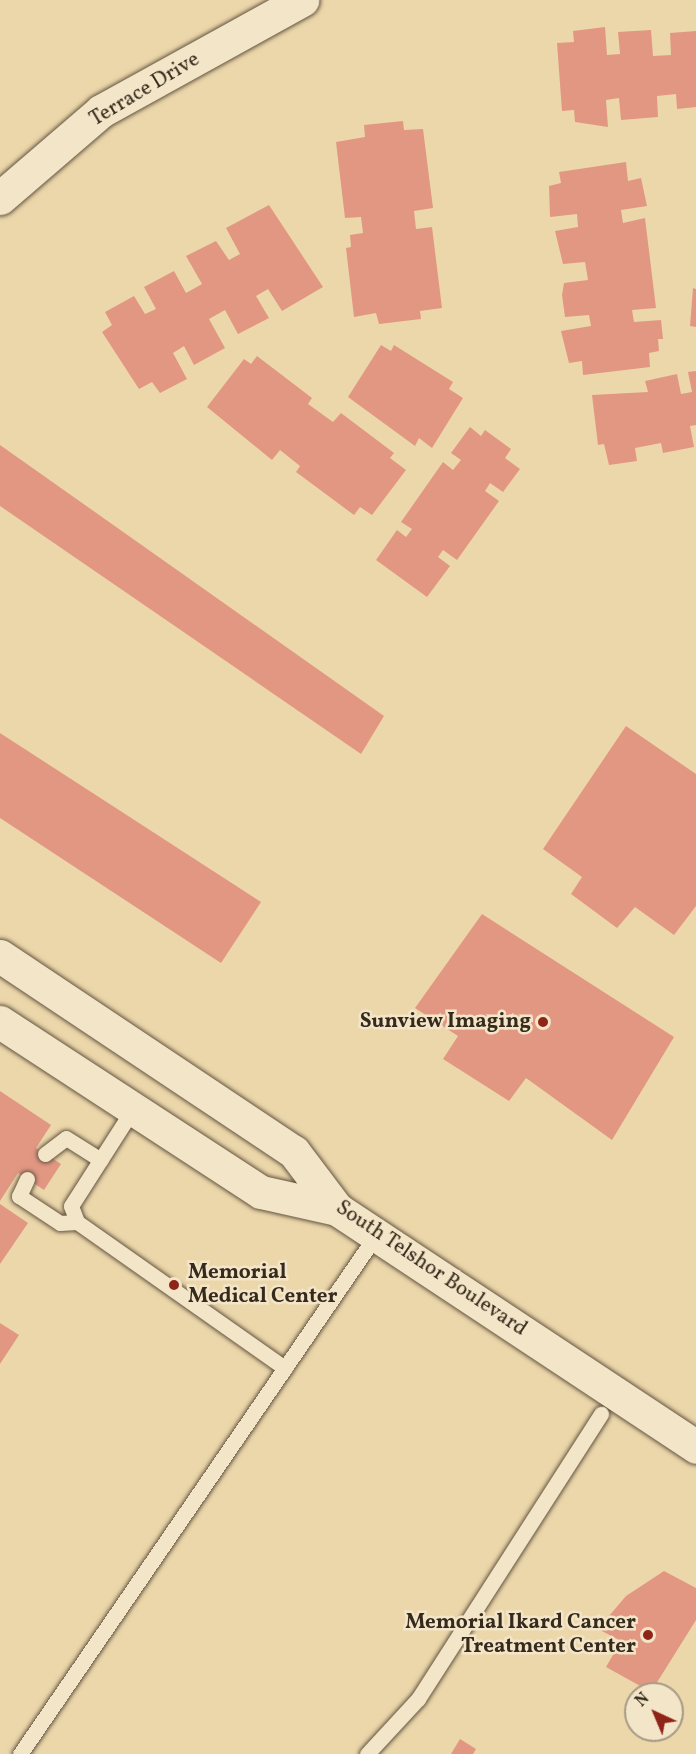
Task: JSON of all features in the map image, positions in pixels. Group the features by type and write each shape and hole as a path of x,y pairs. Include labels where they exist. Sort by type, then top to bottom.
{"main road":[{"name":"Terrace Drive","path":"0,198 101,111 302,0"},
{"name":"South Telshor Boulevard","path":"0,956 294,1152 337,1209 696,1447"},
{"path":"0,1022 261,1192 337,1209"},
{"path":"142,1115 181,1077"}],"lane":[{"path":"80,1225 71,1206 101,1160 142,1115"},
{"path":"45,1154 66,1138 101,1160"},
{"path":"27,1179 19,1196 60,1223 80,1225 285,1368"},
{"path":"20,1754 376,1235"},
{"path":"368,1754 418,1699 601,1414"}],"building":[{"path":"605,27 607,55 620,54 618,32 651,30 653,56 671,55 670,33 696,31 696,107 677,109 676,94 657,96 658,117 621,120 619,98 606,100 608,127 575,122 574,110 562,111 557,43 574,42 573,31"},
{"path":"403,121 404,130 423,129 433,208 414,211 416,229 432,227 442,308 420,311 421,319 379,324 376,313 354,317 346,248 351,247 350,235 363,233 361,217 345,218 336,142 365,137 364,125"},
{"path":"626,162 628,181 641,178 647,206 621,210 623,223 645,218 656,308 632,310 634,322 661,320 663,339 658,339 659,351 649,353 650,367 583,375 582,361 569,363 561,331 591,326 589,315 565,317 562,295 564,283 588,280 585,262 563,264 555,231 578,227 577,214 550,217 549,186 561,183 559,172"},
{"path":"269,205 323,287 282,311 268,289 256,296 269,318 238,334 225,310 209,319 225,348 194,365 184,346 173,353 187,379 160,393 152,382 139,389 102,332 112,325 105,312 134,296 145,314 156,309 144,287 174,271 186,293 202,284 186,256 216,241 229,260 240,254 226,228"},
{"path":"693,288 696,289 696,327 690,326"},
{"path":"381,345 391,351 394,345 453,382 449,389 463,398 432,448 419,438 415,446 348,397"},
{"path":"257,356 312,398 308,404 333,422 341,413 394,453 390,458 406,470 372,515 360,507 354,515 296,472 300,466 280,450 272,460 207,407 244,359 251,364"},
{"path":"696,371 696,425 690,426 694,447 663,453 661,443 635,448 637,461 609,465 604,444 598,445 592,395 648,392 645,381 677,374 681,394 692,392 688,372"},
{"path":"470,427 481,436 485,430 511,449 505,458 520,469 503,492 490,483 485,491 499,501 457,560 443,550 438,557 450,566 427,597 376,560 397,530 406,537 412,529 401,522 443,462 453,470 461,460 451,453"},
{"path":"0,445 384,716 361,754 0,506"},
{"path":"626,726 696,774 696,906 674,935 635,907 617,928 571,894 582,877 543,849"},
{"path":"0,733 261,902 221,963 0,818"},
{"name":"Sunview Imaging","path":"482,914 674,1037 612,1140 526,1078 509,1101 443,1059 458,1036 415,1008"},
{"path":"0,1091 51,1125 36,1148 61,1164 44,1190 18,1173 0,1201"},
{"path":"0,1204 28,1223 0,1264"},
{"path":"0,1323 19,1335 0,1364"},
{"name":"Memorial Ikard Cancer Treatment Center","path":"664,1571 696,1588 696,1620 657,1682 633,1682 606,1667 621,1641 598,1629 626,1596"},
{"path":"460,1739 476,1749 473,1754 451,1754"}],"place":[{"name":"Sunview Imaging","path":"543,1022"},
{"name":"Memorial Medical Center","path":"174,1285"},
{"name":"Memorial Ikard Cancer Treatment Center","path":"648,1635"}]}
